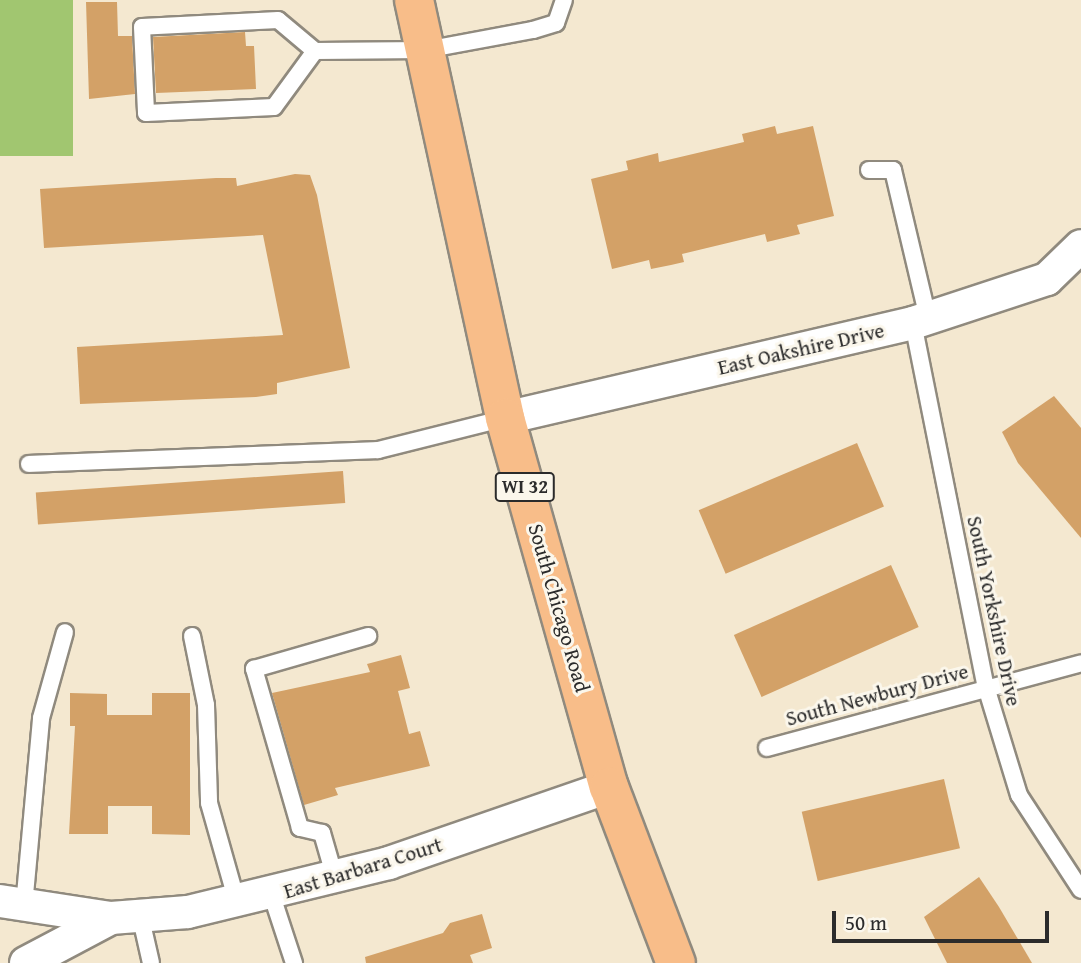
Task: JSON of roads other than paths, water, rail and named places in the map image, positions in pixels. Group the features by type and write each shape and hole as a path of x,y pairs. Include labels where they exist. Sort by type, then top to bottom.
{"main road":[{"name":"South Chicago Road","path":"414,0 505,418 609,787 676,963"}],"street":[{"name":"East Oakshire Drive","path":"505,418 920,320 1047,279 1081,246"},
{"name":"East Barbara Court","path":"12,903 126,919 272,896 335,878 609,787"},
{"name":"East Barbara Court","path":"26,963 66,954 126,919"}],"lane":[{"path":"315,51 274,107 146,113 142,27 278,20 315,51 425,50 556,23 565,0"},
{"name":"South Yorkshire Drive","path":"869,170 893,170 986,687 1020,795 1081,890"},
{"path":"29,464 378,450 505,418"},
{"path":"12,903 41,718 65,632"},
{"path":"192,636 206,705 209,803 237,902"},
{"path":"335,878 322,833 300,828 254,669 368,636"},
{"name":"South Newbury Drive","path":"766,748 1081,663"},
{"path":"272,896 293,963"},
{"path":"126,919 150,963"}]}
